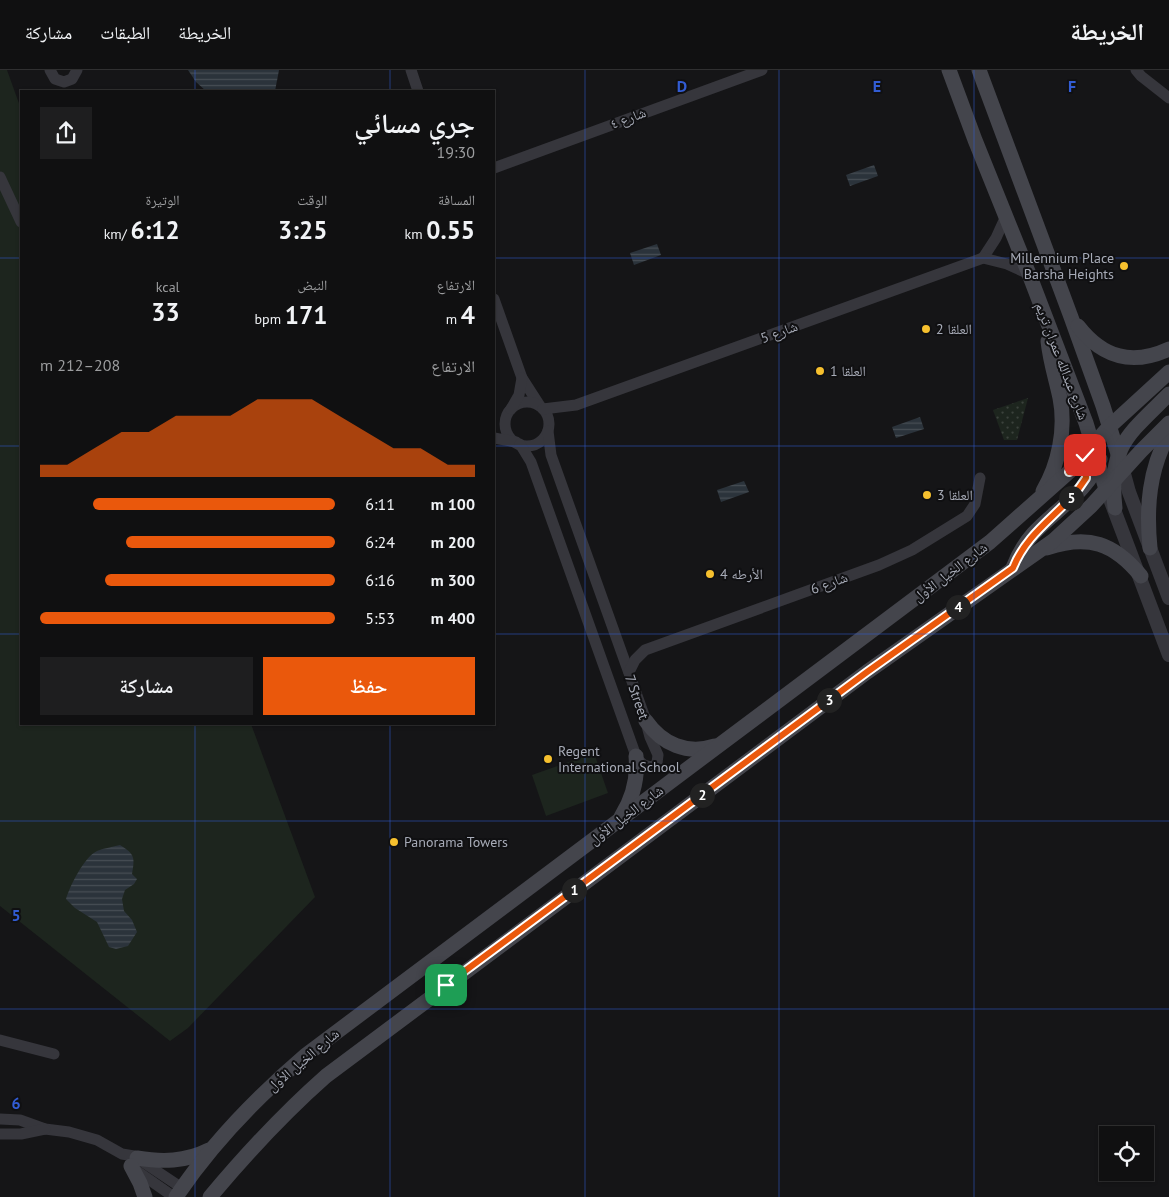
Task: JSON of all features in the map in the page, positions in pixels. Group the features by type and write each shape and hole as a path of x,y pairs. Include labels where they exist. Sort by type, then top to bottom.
{"main road":[{"name":"شارع عبدالله عمران تريم","path":"949,70 1030,274 1094,445 1098,463 1109,486"},
{"name":"شارع عبدالله عمران تريم","path":"979,70 1072,317 1103,406 1107,429 1123,470"},
{"path":"1072,317 1087,337 1099,348 1113,355 1142,358 1156,355 1169,349"},
{"path":"1036,501 1046,486 1053,470 1061,435 1060,399 1049,352 1048,322"},
{"name":"شارع الخيل الأول","path":"181,1195 210,1150 260,1096 306,1055 990,542 1069,472 1107,429 1169,372"},
{"path":"1115,508 1109,486 1117,454 1132,430 1169,394"},
{"name":"شارع الخيل الأول","path":"210,1195 281,1117 349,1058 867,672 1041,550 1064,531 1169,423"},
{"path":"1013,568 1021,550 1033,535 1091,477 1098,463 1107,429"},
{"path":"1150,548 1148,514 1151,479 1156,461 1169,433"},
{"path":"1069,472 1079,468 1086,474 1086,478 1075,495"},
{"path":"1041,550 1068,543 1096,543 1121,554 1140,576"},
{"path":"646,721 659,736 675,746 703,749 721,744"},
{"path":"619,820 628,806 633,790 636,756"},
{"path":"145,1197 130,1159 174,1161 210,1150"}],"street":[{"path":"50,70 56,79 70,86 77,70"},
{"path":"411,70 418,90"},
{"name":"شارع ٤","path":"495,168 762,70"},
{"path":"1136,70 1169,98"},
{"path":"0,177 20,220"},
{"path":"1006,216 996,238 982,258 1007,264 1030,274"},
{"name":"شارع 5","path":"542,408 576,405 982,258"},
{"path":"495,302 522,378 548,417 548,429 540,442 527,446 495,438"},
{"path":"495,432 519,394 522,378"},
{"path":"518,443 512,438 506,428 508,413 521,403 528,402 542,408"},
{"name":"شارع 5","path":"548,429 576,405"},
{"name":"7 Street","path":"518,443 531,462 636,756 641,764 650,767 654,766 658,760 658,755 551,455 548,429"},
{"name":"شارع عبدالله عمران تريم","path":"1123,470 1129,492 1169,598"},
{"name":"شارع 6","path":"645,650 879,565 912,550 967,516 975,504 980,478"},
{"path":"1115,508 1169,655"},
{"path":"618,642 630,648 645,650"},
{"path":"629,672 635,660 645,650"},
{"path":"0,1040 54,1054"},
{"path":"0,1119 20,1120 45,1129 84,1135 104,1143 181,1195"},
{"path":"0,1134 20,1134 45,1129"}],"shaded area":[{"path":"0,70 7,70 20,106 20,725 251,725 315,897 188,1028 170,1041 0,906"},
{"path":"188,70 279,70 275,90 205,90 196,82"},
{"path":"874,165 878,176 850,186 846,175"},
{"path":"657,244 661,255 634,265 630,253"},
{"path":"1028,398 1017,440 1004,440 993,410"},
{"path":"920,417 924,429 896,438 892,427"},
{"path":"744,481 749,492 721,502 717,490"},
{"path":"594,753 608,793 546,816 532,775"},
{"path":"120,845 129,851 133,857 132,874 137,879 134,884 125,890 122,899 124,911 132,920 137,932 128,946 116,949 109,947 97,922 75,908 66,899 78,872 92,854"}],"place":[{"name":"Millennium Place Barsha Heights","path":"1124,266"},
{"name":"العلقا 2","path":"926,329"},
{"name":"العلقا 1","path":"820,371"},
{"name":"العلقا 3","path":"927,495"},
{"name":"الأرطه 4","path":"710,574"},
{"name":"Regent International School","path":"548,759"},
{"name":"Panorama Towers","path":"394,842"}],"route":[{"path":"446,985 867,672 1013,568 1027,542 1075,495 1079,486 1086,478 1086,474 1082,469 1079,468 1069,472 1085,455"}]}
